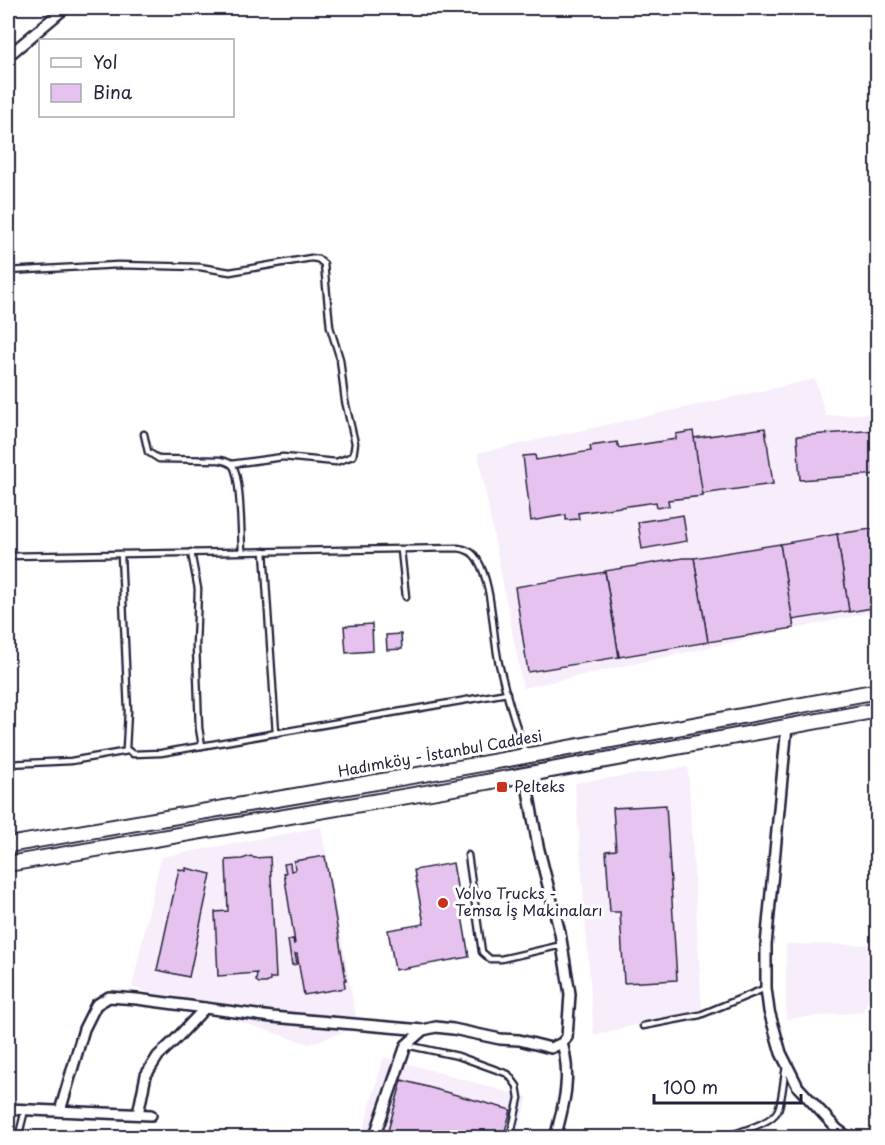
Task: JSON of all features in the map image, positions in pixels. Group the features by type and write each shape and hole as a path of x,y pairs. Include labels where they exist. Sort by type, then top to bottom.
{"main road":[{"name":"Hadımköy - İstanbul Caddesi","path":"8,845 527,755 878,691"},
{"path":"8,864 425,793 878,710"}],"street":[{"path":"8,56 65,8"},
{"path":"787,726 766,945 766,988 781,1053 798,1087 837,1129 848,1137"},
{"path":"60,1111 84,1029 96,1005 109,997 272,1017 423,1030 436,1027 519,1040 551,1048 562,1043 567,1037 569,1027 570,994 562,945 538,846 525,774"},
{"path":"138,1114 146,1075 158,1056 205,1008"},
{"path":"374,1137 406,1045 423,1030"},
{"path":"555,1137 568,1082 567,1060 562,1043"},
{"path":"8,1109 151,1115"}],"lane":[{"path":"8,271 118,265 200,267 230,272 311,258 318,259 324,264 330,327 340,359 345,401 355,443 353,456 336,462 283,458 231,464 220,460 159,459 148,452 144,434"},
{"path":"231,464 235,470 242,552"},
{"path":"8,556 458,548 467,550 475,556 485,581 499,663 517,729 527,755"},
{"path":"401,550 406,597"},
{"path":"264,551 276,733"},
{"path":"191,552 198,589 196,646 199,728 202,746"},
{"path":"121,554 128,711 125,743 128,751"},
{"path":"8,764 71,761 128,751 137,755 202,746 507,693"},
{"path":"468,855 482,952 490,959 501,959 562,945"},
{"path":"643,1026 700,1015 766,988"},
{"path":"406,1045 458,1056 508,1074 517,1086 519,1098 510,1137"},
{"path":"723,1137 763,1123 778,1111 787,1065"},
{"path":"18,1137 25,1110"}],"shaded area":[{"path":"815,379 826,416 877,413 877,611 523,688 478,453"},
{"path":"688,767 702,1009 594,1035 575,783"},
{"path":"321,827 358,1027 309,1044 132,987 161,857"},
{"path":"786,944 877,945 877,980 863,1012 786,1019"},
{"path":"384,1057 528,1098 516,1137 361,1138"}],"building":[{"path":"765,428 773,484 702,494 694,438"},
{"path":"878,430 878,474 800,480 797,436"},
{"path":"693,431 703,496 668,500 669,506 657,508 656,502 578,513 579,519 566,520 566,515 531,521 523,456 535,455 536,460 591,451 590,446 617,442 619,448 676,439 676,434"},
{"path":"683,515 687,541 642,549 638,522"},
{"path":"878,528 878,607 849,612 837,534"},
{"path":"837,534 849,611 792,620 780,544"},
{"path":"780,544 794,628 708,642 694,558"},
{"path":"694,558 708,642 619,657 605,571"},
{"path":"605,572 619,657 528,672 515,587"},
{"path":"372,624 373,651 346,653 344,626"},
{"path":"401,634 402,649 387,650 386,635"},
{"path":"666,805 677,980 624,983 620,912 610,912 606,851 616,850 613,808"},
{"path":"251,856 254,858 270,857 276,978 270,978 270,981 266,983 256,981 257,973 218,976 215,912 228,911 226,860"},
{"path":"325,856 346,980 344,980 345,988 304,995 297,954 295,954 297,964 292,965 288,940 293,939 295,943 284,864 290,863 291,871 295,870 294,861"},
{"path":"453,863 469,957 395,970 388,930 424,924 414,870"},
{"path":"186,868 211,874 189,977 157,970 179,869 186,871"},
{"path":"402,1080 511,1110 503,1138 386,1138"}],"place":[{"name":"Pelteks","path":"502,787"},
{"name":"Volvo Trucks - Temsa İş Makinaları","path":"443,903"}]}
